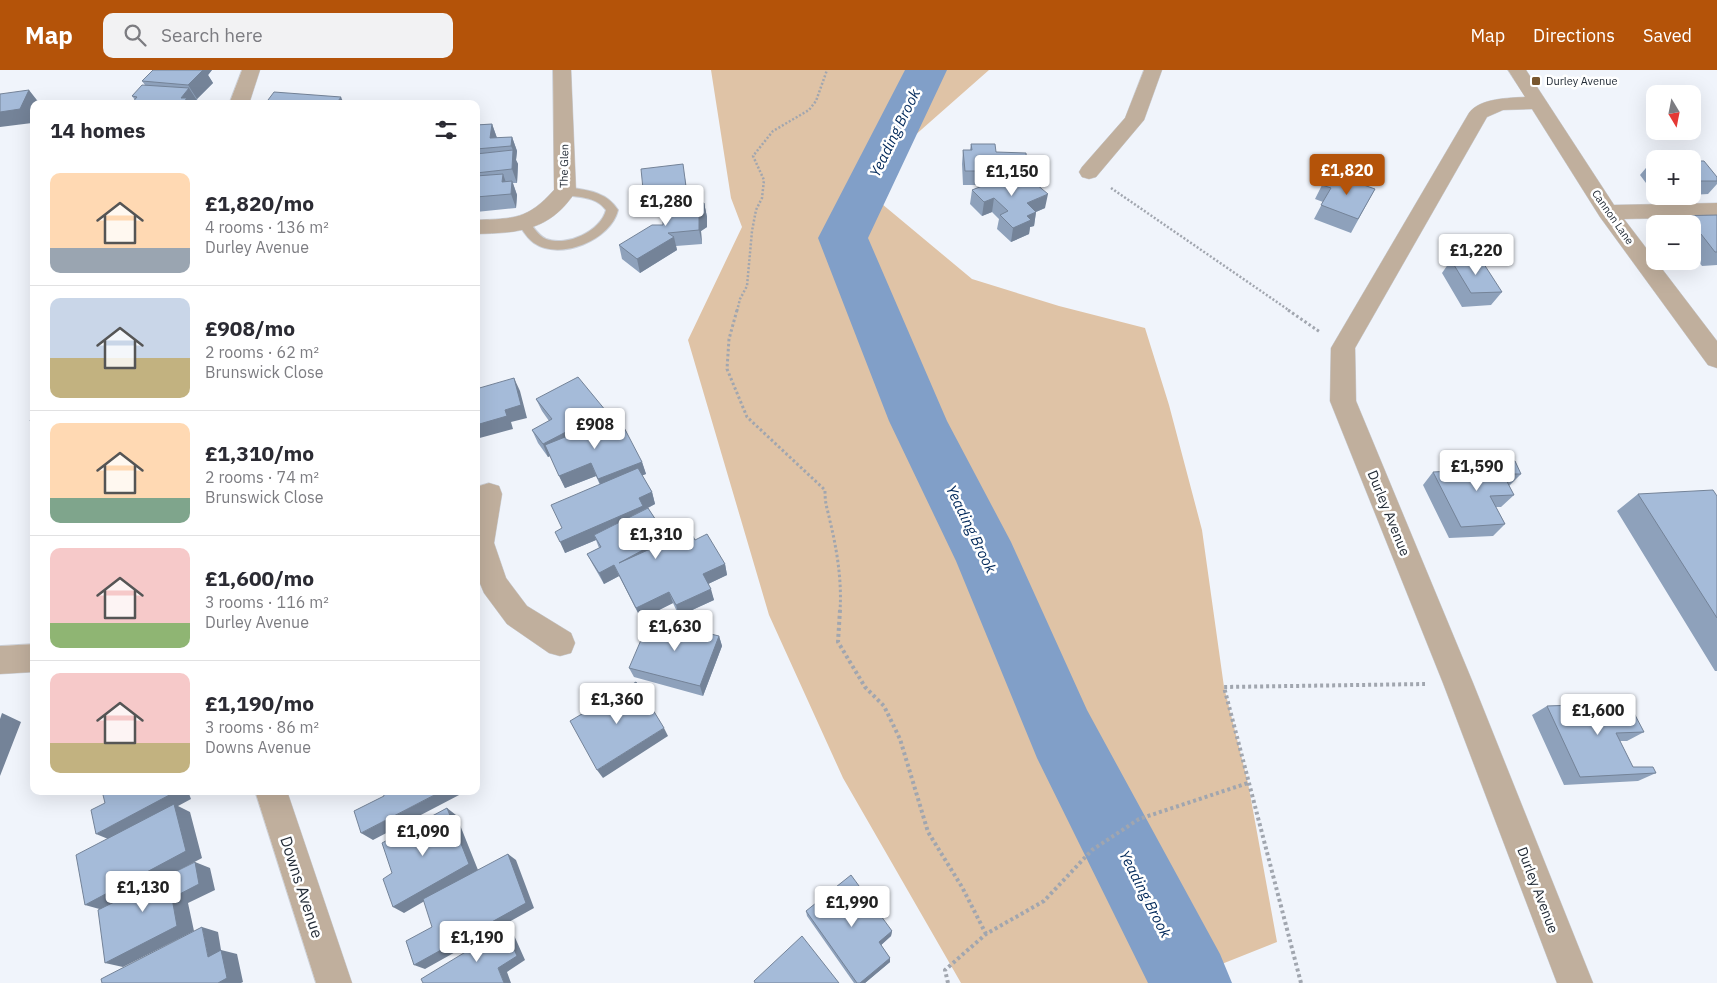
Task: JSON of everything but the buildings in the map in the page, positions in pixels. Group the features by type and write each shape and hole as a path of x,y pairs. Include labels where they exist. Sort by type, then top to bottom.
{"street":[{"path":"240,100 251,70"},
{"name":"The Glen","path":"480,227 525,225 550,210 565,191 562,70"},
{"path":"1089,172 1134,120 1153,70"},
{"name":"Cannon Lane","path":"1517,70 1608,212 1717,359"},
{"path":"1343,348 1479,113 1500,104 1537,103"},
{"path":"1608,212 1717,210"},
{"name":"Durley Avenue","path":"1343,348 1343,401 1458,683 1575,983"},
{"path":"489,494 480,543 485,586 517,615 560,643"},
{"path":"0,660 30,658"},
{"name":"Downs Avenue","path":"272,795 334,983"}],"lane":[{"path":"525,225 538,240 550,245 565,245 577,242 600,229 609,221 612,210 607,202 599,197 565,191"}],"path":[{"path":"827,70 816,101 809,110 772,131 753,156 764,180 762,198 756,210 752,231 747,286 740,299 729,339 727,369 747,417 825,490 824,506 830,519 842,586 838,642 865,687 884,706 900,739 928,832 962,888 986,934"},
{"path":"1089,172 1343,348"},
{"path":"1301,983 1224,687 1458,683"},
{"path":"948,983 946,970 986,934 1044,901 1092,850 1139,819 1248,783"}],"shaded area":[{"path":"711,70 989,70 913,137 882,204 972,279 1059,306 1145,328 1169,405 1202,530 1224,687 1248,783 1277,942 1174,983 961,983 843,778 769,615 688,340 742,227 731,198"}],"waterway":[{"name":"Yeading Brook","path":"926,70 843,238 918,421 988,561 1062,734 1191,983"}],"place":[{"name":"Durley Avenue","path":"1536,81"}]}
